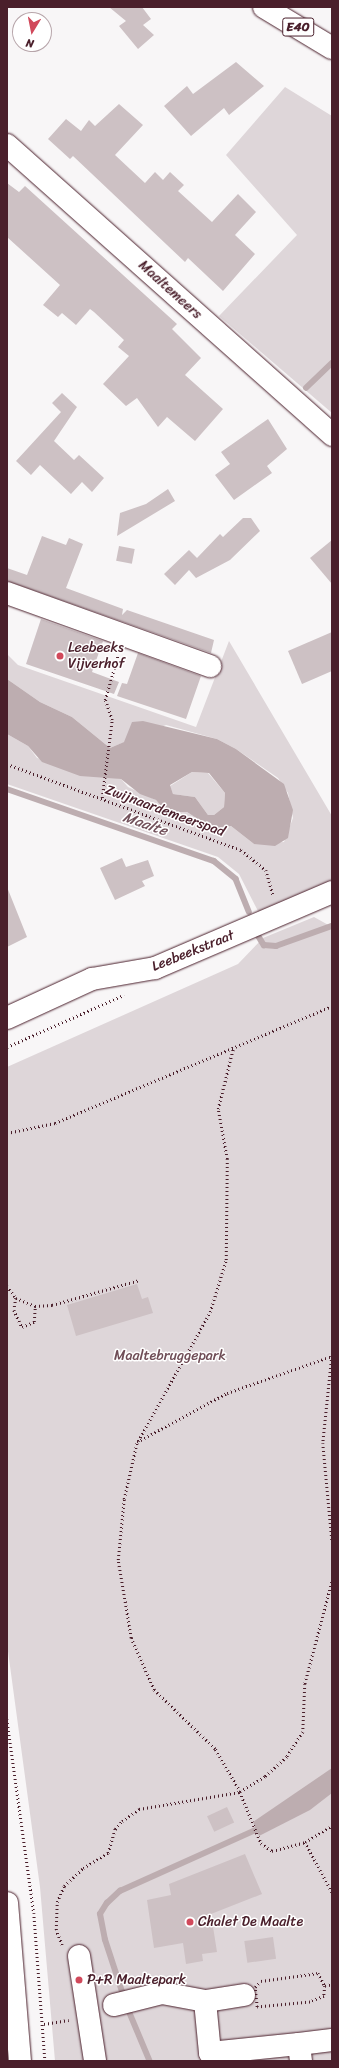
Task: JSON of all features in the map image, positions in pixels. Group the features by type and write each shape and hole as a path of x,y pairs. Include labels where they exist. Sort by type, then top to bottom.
{"main road":[{"name":"E40","path":"264,7 332,48"},
{"name":"Maaltemeers","path":"7,146 332,436"},
{"path":"7,594 210,666"},
{"name":"Leebeekstraat","path":"7,1018 92,979 155,968 332,892"},
{"path":"7,1903 20,2061"},
{"path":"79,1956 95,2061"},
{"path":"123,2003 162,1993 205,2001 244,1995"},
{"path":"205,2001 210,2052 300,2053 332,2040"}],"path":[{"path":"102,798 112,720 105,700 124,635"},
{"name":"Zwijnaardemeerspad","path":"7,764 216,840 255,859 266,870 278,916"},
{"path":"7,1133 55,1123 233,1050 332,1006"},
{"path":"233,1050 218,1109 228,1159 226,1260 210,1312 137,1442 124,1499 118,1560 131,1638 154,1690 215,1749 240,1792 249,1818 262,1844 272,1851 305,1842 332,1826"},
{"path":"7,1286 16,1298 36,1306 52,1305 140,1280"},
{"path":"16,1298 14,1310 22,1327 34,1322 36,1306"},
{"path":"137,1442 227,1393 332,1356 323,1443 332,1540"},
{"path":"79,1956 68,1952 60,1942 56,1930 57,1902 64,1886 78,1873 108,1853 115,1829 122,1821 139,1809 240,1792 276,1767 303,1732 305,1684 332,1582"},
{"path":"7,1719 34,1914 45,2061"},
{"path":"305,1842 332,1892"},
{"path":"318,1973 324,1986 324,1996 310,2002 257,2007 254,1995 261,1981 305,1974 318,1973"},
{"path":"324,1986 332,1984"}],"green space":[{"path":"285,87 332,116 332,413 219,316 297,235 226,155"},
{"path":"229,641 332,816 332,882 259,913 239,874 218,857 7,784 7,734 28,746 37,758 121,779 128,787 156,800 166,812 187,812 213,829 231,826 254,844 284,842 293,818 288,793 278,778 236,749 217,739 166,725 110,748 72,717 40,702 7,679 7,654 18,665 196,727"},
{"path":"192,772 208,773 225,793 224,807 214,815 208,815 195,797 173,794 170,786"},
{"name":"Maaltebruggepark","path":"314,917 332,927 332,2061 55,2061 40,1887 7,1644 7,1067 238,964 263,938"}],"shaded area":[{"path":"7,679 40,702 72,717 110,748 124,742 132,722 143,721 217,739 236,749 284,784 293,810 288,838 275,846 254,844 231,826 213,829 187,812 166,812 156,800 140,794 121,779 80,776 42,762 28,746 7,734","holes":["192,772 209,773 225,793 224,807 214,815 208,815 195,797 173,794 170,785"]},
{"path":"332,1768 332,1793 310,1810 259,1836 253,1822"}],"building":[{"path":"109,7 142,7 151,19 143,25 154,35 138,49 119,26 126,21"},
{"path":"236,62 264,86 229,115 224,108 191,136 164,106 187,86 193,94"},
{"path":"119,104 143,125 115,155 145,183 155,172 163,180 170,172 184,185 178,191 212,222 238,194 256,212 235,235 255,254 223,291 188,258 185,262 73,156 70,159 48,139 66,119 81,131 89,120 95,126"},
{"path":"7,183 19,192 25,186 177,324 172,329 201,358 185,375 223,409 195,441 167,417 158,427 137,398 126,406 103,384 129,356 118,347 124,340 94,312 90,309 76,325 62,313 58,317 43,305 60,285 7,237"},
{"path":"62,393 77,407 54,441 74,460 79,455 104,478 92,492 82,482 71,494 40,465 31,475 16,461 61,412 52,403"},
{"path":"268,419 287,449 267,466 272,473 234,500 215,475 230,464 221,452"},
{"path":"168,489 175,501 117,536 120,513 146,504"},
{"path":"243,518 251,518 260,531 230,560 196,578 189,570 175,585 164,574 189,550 197,558 220,534 223,537"},
{"path":"42,536 66,545 69,538 83,544 66,588 123,609 122,615 127,610 214,640 211,653 7,581 7,568 27,575"},
{"path":"332,540 332,584 310,558"},
{"path":"119,546 135,549 132,564 116,561"},
{"name":"Leebeeks Vijverhof","path":"41,619 103,641 92,672 119,682 114,694 26,664"},
{"path":"332,632 332,671 302,684 288,651"},
{"path":"138,653 201,676 186,719 117,696 122,683 127,684"},
{"path":"122,858 126,867 148,860 154,876 142,881 145,886 115,900 100,868"},
{"path":"7,887 27,937 7,947"},
{"path":"137,1284 142,1299 148,1297 153,1313 76,1336 67,1305"},
{"path":"227,1807 234,1822 214,1832 207,1816"},
{"path":"245,1854 262,1894 211,1914 217,1952 202,1954 203,1961 186,1964 183,1943 154,1948 147,1900 171,1895 169,1884"},
{"path":"273,1937 276,1959 247,1963 244,1941"}],"waterway":[{"path":"306,388 332,363"},
{"name":"Maalte","path":"7,789 214,861 236,879 249,912"},
{"name":"Maalte","path":"258,935 264,945 276,946 332,926"},
{"path":"124,1998 105,1940 100,1914 107,1903 120,1891 256,1830"},
{"path":"127,2006 150,2061"}],"place":[{"name":"Leebeeks Vijverhof","path":"60,656"},
{"name":"Chalet De Maalte","path":"190,1922"},
{"name":"P+R Maaltepark","path":"79,1980"}]}
